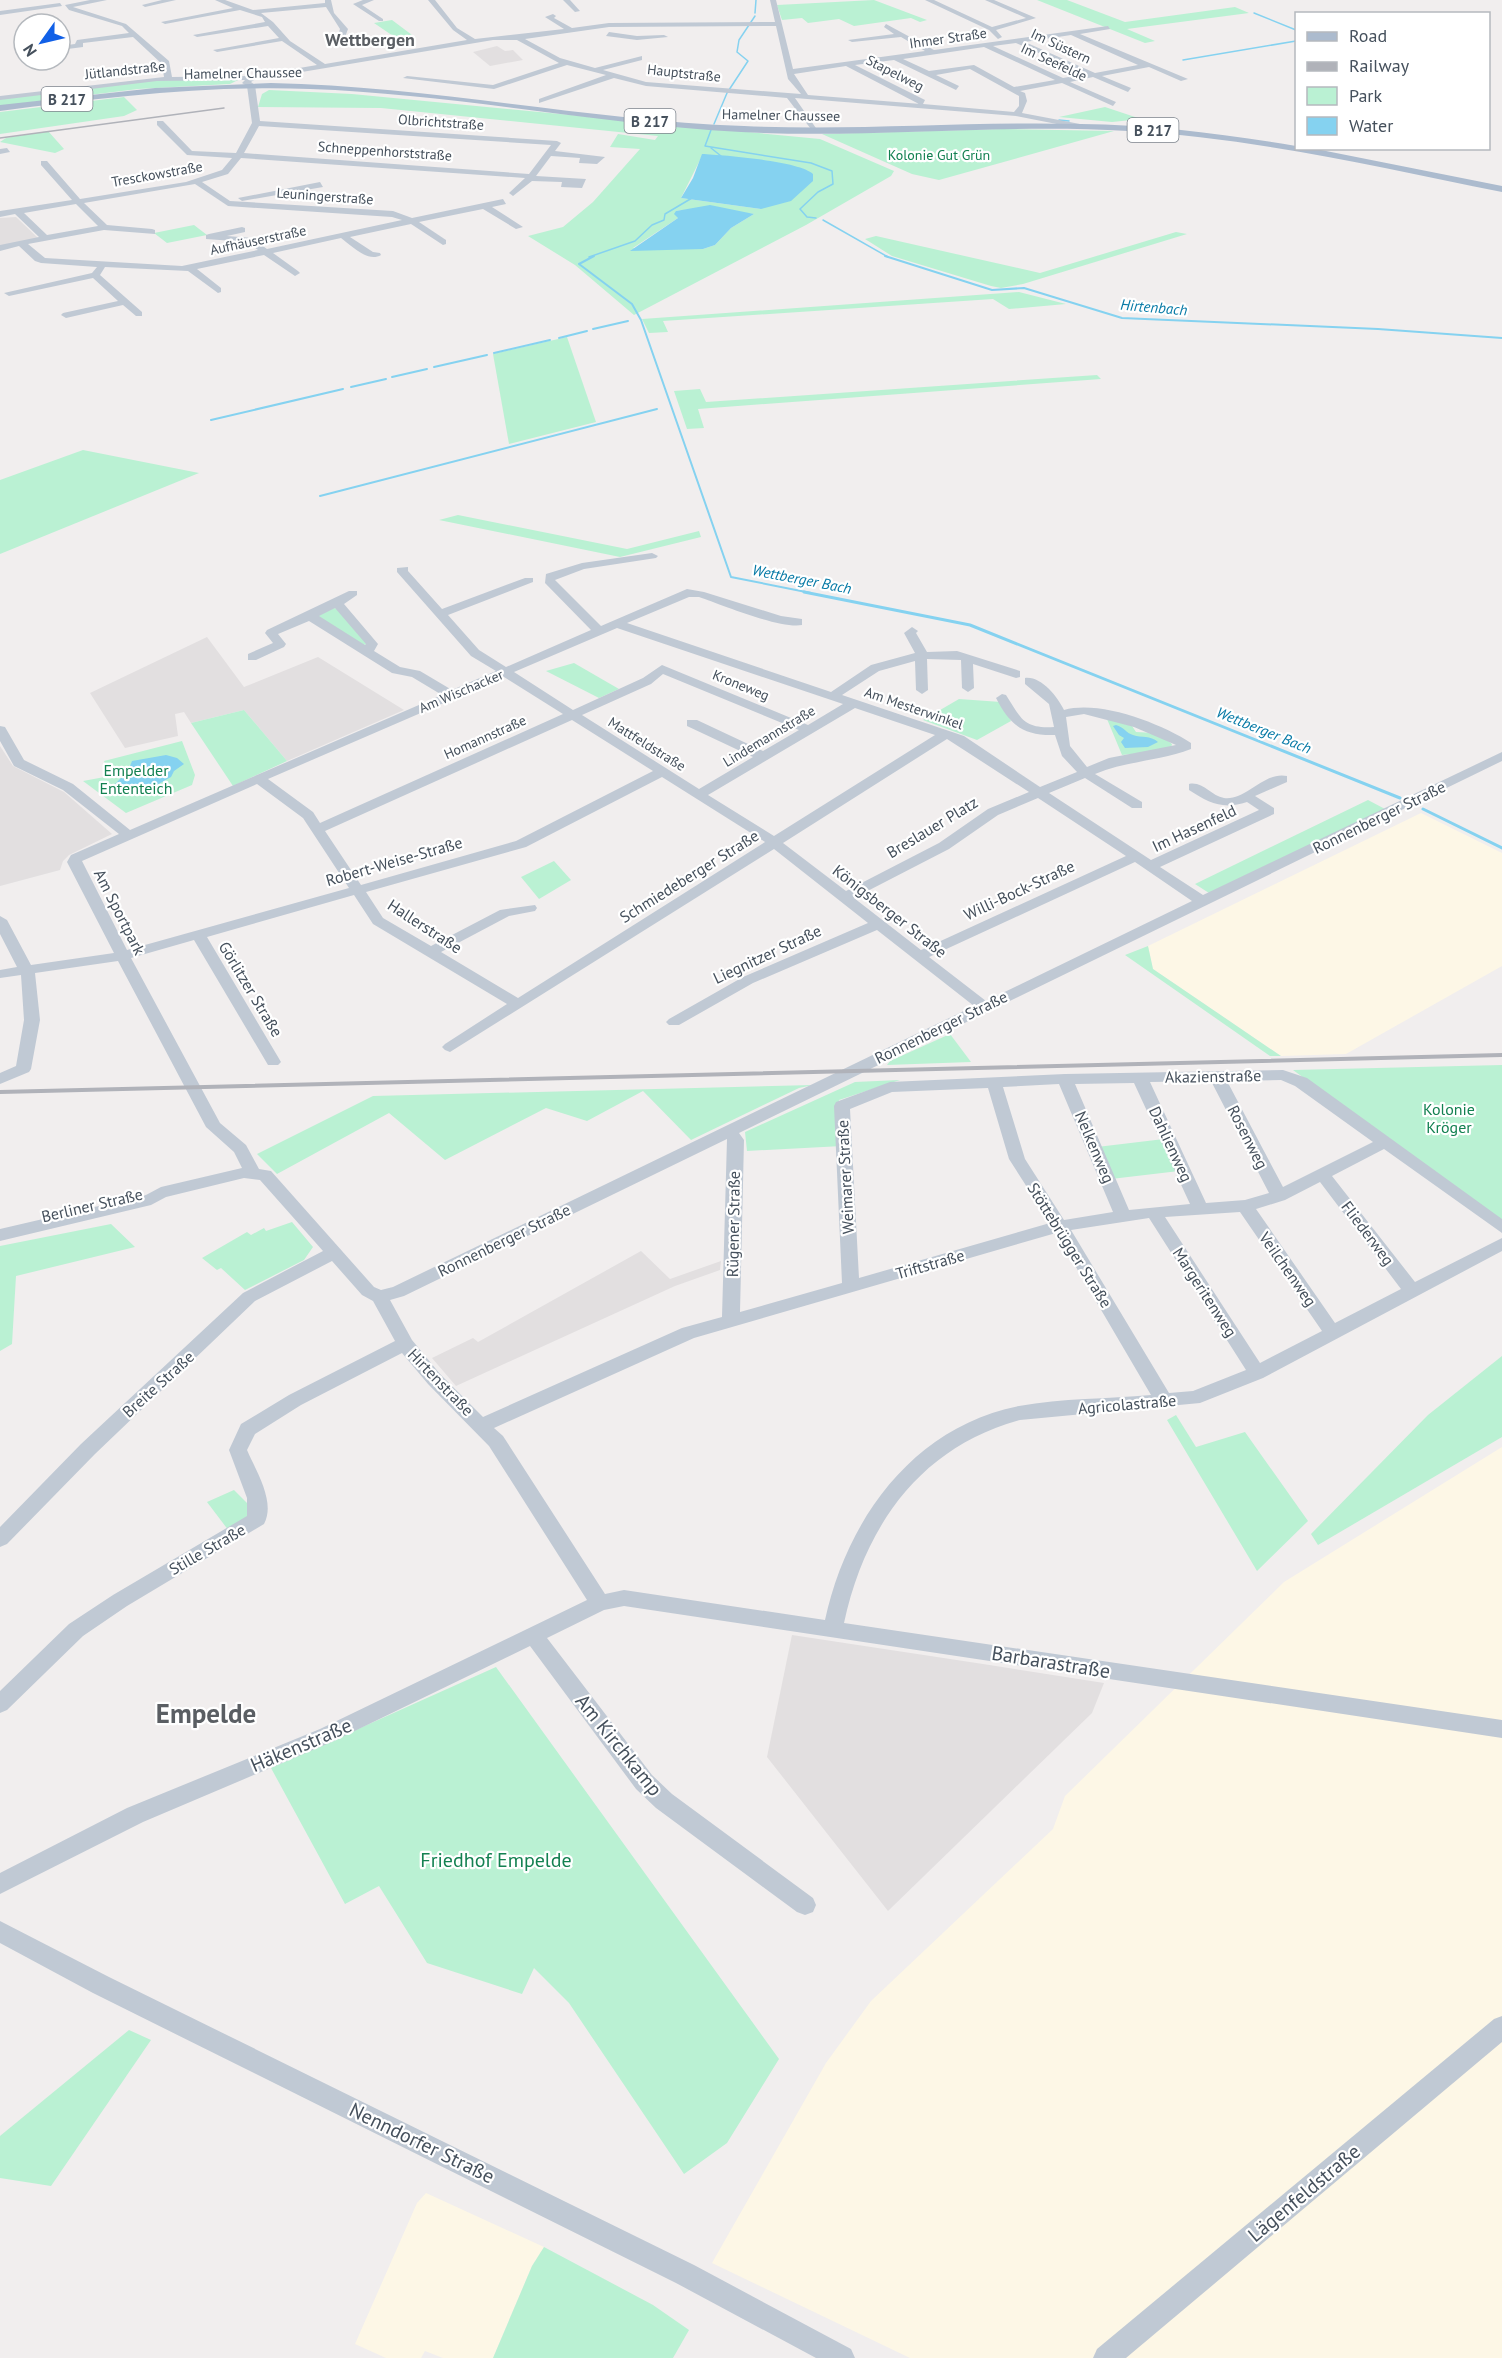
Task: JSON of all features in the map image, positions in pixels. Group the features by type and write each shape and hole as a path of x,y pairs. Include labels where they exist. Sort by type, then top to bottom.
{"main road":[{"name":"Hamelner Chaussee","path":"0,109 251,84 486,103 691,125 814,131 1039,122 1229,138 1295,150"},
{"name":"Hamelner Chaussee","path":"1297,150 1502,189"}],"street":[{"path":"0,13 61,3 104,0"},
{"path":"145,5 172,0"},
{"path":"371,0 356,4 381,20"},
{"path":"431,0 455,29 473,41"},
{"path":"566,0 577,11"},
{"path":"773,0 792,79 805,93 804,96"},
{"path":"933,0 991,29 1002,42"},
{"path":"988,0 1033,18 991,29"},
{"path":"208,4 220,1 232,5 245,5 271,23 284,39 323,66"},
{"path":"61,3 70,9 120,23 166,63 168,78"},
{"path":"256,11 328,3 331,13 344,29 341,39"},
{"path":"165,22 245,5"},
{"path":"609,25 626,14"},
{"path":"553,16 548,17 570,30"},
{"path":"197,35 271,23"},
{"path":"256,123 251,84 263,77 473,41 518,38 609,25 778,24"},
{"path":"886,26 932,52"},
{"name":"Ihmer Straße","path":"790,72 1108,28"},
{"path":"582,29 631,38 672,36"},
{"path":"1072,33 1146,66"},
{"path":"72,46 80,45 77,42 134,35"},
{"path":"852,40 902,35"},
{"path":"110,38 117,46"},
{"name":"Hauptstraße","path":"518,38 545,55 566,63 646,84 1016,114 1039,122"},
{"path":"217,50 284,39"},
{"name":"Im Süstern","path":"1018,40 1128,90"},
{"name":"Im Seefelde","path":"984,45 1113,104"},
{"path":"894,57 956,88"},
{"path":"592,71 639,58"},
{"path":"407,78 494,87 566,63"},
{"path":"336,64 345,73"},
{"name":"Stapelweg","path":"847,64 931,107"},
{"path":"1016,89 1146,66 1155,66 1184,79"},
{"path":"611,67 629,70"},
{"path":"927,74 970,67 1022,94 1024,102 1022,110 1016,114"},
{"path":"542,101 612,76"},
{"name":"Jütlandstraße","path":"1,96 168,78 251,84"},
{"path":"792,95 791,98 814,131"},
{"name":"Schneppenhorststraße","path":"160,123 190,153 568,180"},
{"name":"Olbrichtstraße","path":"256,123 557,143 548,153"},
{"name":"Tresckowstraße","path":"0,214 196,182 225,172 239,155 256,123"},
{"path":"513,193 548,153 586,156"},
{"path":"44,163 78,202 104,227"},
{"name":"Leuningerstraße","path":"196,182 228,203 393,214 408,219 398,224"},
{"name":"Leuningerstraße","path":"228,203 320,184"},
{"name":"Aufhäuserstraße","path":"22,244 38,259 44,261 172,270 503,202"},
{"path":"485,206 519,227"},
{"path":"18,212 45,238"},
{"path":"412,221 443,242"},
{"path":"0,248 104,227 152,232"},
{"path":"242,230 209,237 249,240 295,273"},
{"path":"343,236 370,255 377,255"},
{"path":"9,293 95,275 104,265"},
{"path":"190,268 218,290"},
{"path":"95,275 140,314"},
{"path":"66,315 125,302"},
{"path":"598,630 549,581 550,576 582,566 652,556"},
{"name":"Mattfeldstraße","path":"404,569 400,570 475,653 775,843"},
{"path":"440,614 529,580"},
{"path":"252,657 280,644 271,633 337,603 353,593"},
{"name":"Am Wischacker","path":"129,836 687,593 700,594 779,619 798,622"},
{"path":"337,603 372,644 368,651"},
{"path":"310,616 396,670 416,674 451,694"},
{"name":"Am Mesterwinkel","path":"615,623 968,743 1204,902"},
{"path":"912,631 910,633 921,653 919,656 922,690"},
{"path":"833,696 874,668 919,656 957,655 1016,674"},
{"path":"967,659 968,688"},
{"name":"Homannstraße","path":"319,829 647,681 662,669"},
{"name":"Kroneweg","path":"662,669 809,730"},
{"path":"1029,681 1042,689 1059,715 1060,731 1069,755 1087,772 1137,805"},
{"path":"1002,698 1014,720 1033,733 1060,731"},
{"name":"Lindemannstraße","path":"700,794 854,703"},
{"name":"Breslauer Platz","path":"844,898 944,846 993,812 1114,761 1172,752 1186,746 1117,717 1094,711 1078,710 1059,715"},
{"path":"692,723 764,757"},
{"path":"1,733 19,763 68,787 129,836"},
{"name":"Schmiedeberger Straße","path":"450,1047 946,734"},
{"name":"Ronnenberger Straße","path":"379,1297 398,1292 1502,756"},
{"name":"Robert-Weise-Straße","path":"0,975 123,956 521,844 662,772"},
{"name":"Hallerstraße","path":"259,779 308,815 378,921 518,1004"},
{"name":"Im Hasenfeld","path":"1230,805 1282,779"},
{"name":"Im Hasenfeld","path":"1194,787 1215,801 1230,805 1252,819"},
{"name":"Im Hasenfeld","path":"1150,866 1269,811 1248,797"},
{"name":"Am Sportpark","path":"129,836 76,858 74,862 196,1097 214,1126 240,1149 252,1172"},
{"name":"Königsberger Straße","path":"775,843 983,1006"},
{"name":"Willi-Bock-Straße","path":"919,956 1135,856"},
{"path":"430,952 505,913 530,908"},
{"path":"0,920 29,976 32,1004 28,1055 23,1069 0,1079"},
{"name":"Liegnitzer Straße","path":"674,1023 748,980 878,924"},
{"name":"Görlitzer Straße","path":"198,934 273,1062"},
{"name":"Akazienstraße","path":"877,1093 890,1087 1065,1079 1273,1075 1294,1079 1502,1227"},
{"name":"Rosenweg","path":"1217,1077 1279,1196"},
{"name":"Dahlienweg","path":"1140,1078 1201,1210"},
{"name":"Nelkenweg","path":"1065,1079 1123,1215"},
{"name":"Stöttebrügger Straße","path":"994,1082 1017,1159 1060,1226 1164,1401"},
{"name":"Weimarer Straße","path":"851,1286 842,1106 877,1093"},
{"name":"Rügener Straße","path":"728,1130 736,1140 731,1321"},
{"name":"Triftstraße","path":"483,1425 688,1333 1060,1226 1123,1215 1245,1206 1279,1196 1385,1142"},
{"path":"161,1193 252,1172"},
{"name":"Hirtenstraße","path":"252,1172 265,1175 272,1181 333,1253 369,1291 379,1297 405,1344 434,1379 483,1425 496,1441 600,1603"},
{"name":"Fliederweg","path":"1323,1175 1413,1291"},
{"name":"Berliner Straße","path":"0,1226 154,1190 161,1193"},
{"name":"Berliner Straße","path":"0,1235 151,1199 161,1193"},
{"name":"Veilchenweg","path":"1245,1206 1332,1332"},
{"name":"Margeritenweg","path":"1153,1212 1257,1372"},
{"name":"Agricolastraße","path":"832,1629 841,1592 868,1528 887,1498 916,1468 944,1445 987,1422 1020,1413 1194,1398 1257,1372 1502,1244"},
{"name":"Breite Straße","path":"0,1539 88,1449 195,1350 238,1306 249,1297 333,1253"},
{"name":"Stille Straße","path":"0,1704 75,1631 141,1587 228,1540 257,1519 257,1498 238,1450 248,1430 295,1400 405,1344"},
{"name":"Barbarastraße","path":"600,1603 624,1598 1502,1729"},
{"name":"Häkenstraße","path":"0,1884 135,1815 327,1735 600,1603"},
{"name":"Am Kirchkamp","path":"534,1636 644,1782 664,1801 806,1905"},
{"name":"Nenndorfer Straße","path":"0,1931 120,1995 685,2274 842,2358"},
{"name":"Lägenfeldstraße","path":"1106,2358 1502,2027"}],"shaded area":[{"path":"497,46 505,51 513,50 523,60 490,66 473,52"},
{"path":"16,217 38,238 0,246 0,218"},
{"path":"207,637 244,687 318,657 404,710 287,761 244,710 191,723 184,712 175,714 178,736 125,748 90,693"},
{"path":"0,746 13,766 64,792 112,834 69,855 63,861 60,870 0,886"},
{"path":"1421,813 1502,853 1502,966 1346,1054 1281,1056 1153,969 1148,946"},
{"path":"641,1251 670,1279 721,1261 720,1270 675,1286 456,1386 432,1358 473,1338 478,1342"},
{"path":"1502,1447 1502,2358 910,2358 712,2263 826,2063 871,2001 1053,1829 1065,1796 1284,1582"},
{"path":"792,1635 1104,1683 1092,1713 888,1911 767,1757"},
{"path":"426,2193 544,2247 532,2266 493,2358 443,2358 425,2351 421,2358 386,2358 355,2344 417,2203"}],"green space":[{"path":"874,0 927,20 920,22 911,18 854,26 839,19 808,23 802,18 782,20 777,5"},
{"path":"1037,0 1067,0 1125,22 1235,7 1249,13 1127,29 1155,41 1145,43"},
{"path":"392,20 416,38 399,40 374,23"},
{"path":"142,80 238,80 230,84 138,89 0,106 0,98"},
{"path":"269,90 352,94 820,139 894,171 891,176 806,225 634,315 575,265 528,236 563,227 593,202 640,149 610,147 618,134 655,140 658,136 381,108 258,107 262,94","holes":["703,154 761,209 681,198","692,209 754,214 731,228 715,245 703,249 633,248 678,218 676,211"]},
{"path":"124,97 137,110 124,116 0,134 0,112"},
{"path":"1105,107 1141,119 1112,122 1059,117"},
{"name":"Kolonie Gut Grün","path":"1004,129 1114,131 939,180 912,174 822,134"},
{"path":"48,131 64,149 55,153 0,142 6,138"},
{"path":"194,225 207,235 167,243 154,233"},
{"path":"1176,232 1187,234 1023,284 1001,288 892,256 865,239 876,236 1040,273"},
{"path":"1019,292 1066,304 1009,309 993,299 663,321 668,332 649,333 642,319"},
{"path":"567,337 596,422 509,444 493,354"},
{"path":"1097,375 1101,379 698,409 704,428 687,429 674,391 700,389 706,402"},
{"path":"83,450 199,473 0,554 0,480"},
{"path":"458,515 627,549 699,531 701,537 620,557 439,520"},
{"path":"334,608 339,609 369,644 363,645 315,615"},
{"path":"574,663 619,689 599,698 546,671"},
{"path":"959,699 1001,702 1011,721 977,740 923,720"},
{"path":"244,710 287,761 233,786 191,723"},
{"path":"1107,719 1132,726 1136,732 1160,736 1172,744 1171,748 1165,751 1122,755"},
{"name":"Empelder Ententeich","path":"182,741 195,775 192,785 126,813 83,781 110,776 104,761"},
{"path":"1368,800 1385,809 1209,893 1195,884"},
{"path":"554,861 571,880 539,899 521,877"},
{"path":"1148,946 1153,969 1281,1056 1270,1056 1125,955"},
{"path":"950,1034 971,1062 887,1065 890,1061"},
{"name":"Kolonie Kröger","path":"1502,1065 1502,1222 1293,1070"},
{"path":"900,1080 839,1100 837,1120 842,1146 747,1151 745,1132 855,1082"},
{"path":"813,1085 799,1088 691,1140 643,1091 587,1121 546,1108 445,1160 389,1113 277,1174 257,1154 373,1096"},
{"path":"1164,1139 1179,1171 1111,1179 1097,1147"},
{"path":"292,1222 313,1247 304,1260 245,1290 221,1268 217,1270 202,1258 247,1232 251,1235 264,1228 266,1231"},
{"path":"111,1224 135,1247 16,1276 12,1344 0,1351 0,1246"},
{"path":"1502,1356 1502,1437 1318,1545 1311,1534 1428,1415"},
{"path":"1176,1415 1196,1447 1245,1432 1308,1521 1257,1571 1167,1420"},
{"path":"234,1490 249,1505 248,1517 229,1531 207,1502"},
{"name":"Friedhof Empelde","path":"496,1667 779,2059 727,2143 684,2174 569,2003 534,1968 522,1994 427,1963 379,1886 345,1904 271,1768"},
{"path":"129,2030 151,2040 51,2186 0,2178 0,2136"},
{"path":"544,2247 653,2305 689,2330 673,2358 493,2358 532,2266"}],"water":[{"path":"702,154 793,166 813,174 813,181 791,201 761,209 681,198 693,178"},
{"path":"710,205 754,214 731,228 715,245 703,249 630,251 678,218 674,214 676,211"},
{"path":"1116,725 1131,734 1152,738 1158,742 1148,747 1125,748 1121,742 1124,738 1113,726"},
{"path":"166,755 177,758 184,764 174,771 171,777 150,789 135,794 120,794 113,790 115,784 128,771 132,761"}],"waterway":[{"name":"Hirtenbach","path":"755,13 756,0"},
{"path":"1254,13 1295,30"},
{"name":"Hirtenbach","path":"714,124 727,93 748,61 737,52 739,40 755,16"},
{"path":"1183,60 1295,41"},
{"path":"1059,120 1069,121"},
{"name":"Hirtenbach","path":"711,130 705,146 811,163 832,171 833,184 818,192 800,209 807,217 816,218"},
{"name":"Wettberger Bach","path":"711,148 721,156 719,157"},
{"name":"Wettberger Bach","path":"589,257 635,241 652,225 664,220 665,214 692,198"},
{"name":"Hirtenbach","path":"823,220 888,257"},
{"name":"Wettberger Bach","path":"594,256 579,264 632,304 641,320 731,577 811,593"},
{"name":"Hirtenbach","path":"888,257 992,290 1024,288 1122,318 1378,329 1502,338"},
{"path":"593,329 628,321"},
{"path":"559,338 587,331"},
{"path":"494,353 550,340"},
{"path":"434,367 487,355"},
{"path":"392,377 427,369"},
{"path":"351,387 386,379"},
{"path":"211,420 343,389"},
{"path":"320,496 657,409"},
{"name":"Wettberger Bach","path":"804,592 970,625 1400,798"},
{"name":"Wettberger Bach","path":"1423,809 1502,848"}],"tram line":[{"path":"0,138 224,108"}],"railway":[{"path":"0,1092 1502,1055"}],"district":[{"name":"Wettbergen","path":"370,39"},
{"name":"Empelde","path":"206,1713"}]}
